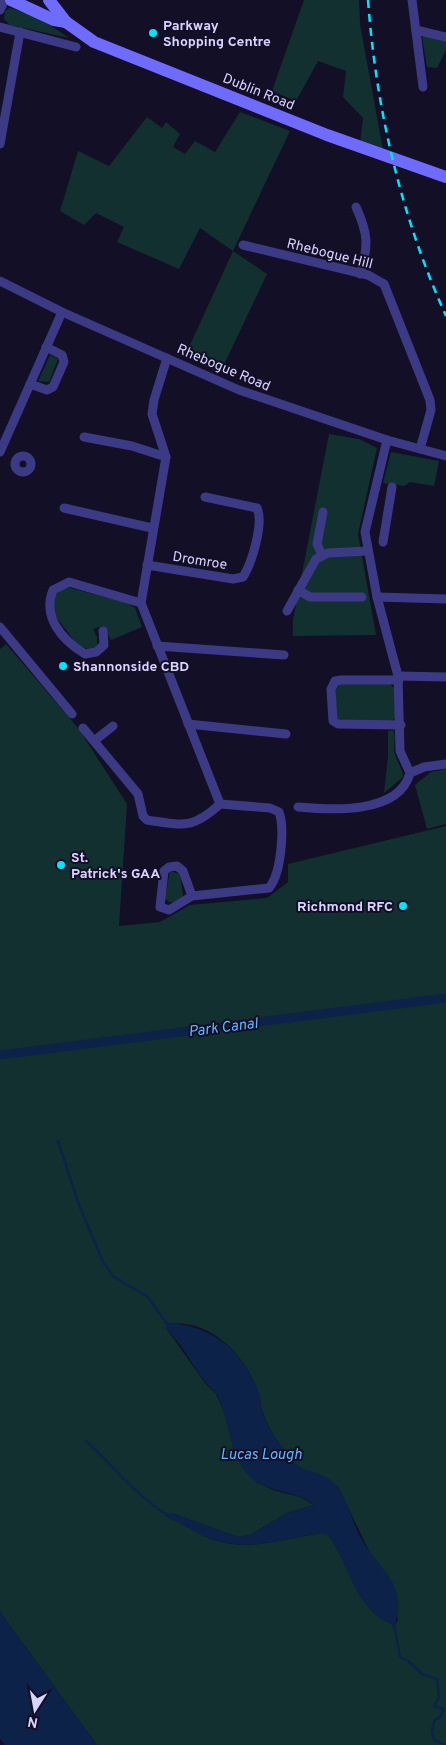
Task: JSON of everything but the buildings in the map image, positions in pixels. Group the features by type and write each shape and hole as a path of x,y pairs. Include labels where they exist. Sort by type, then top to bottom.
{"main road":[{"path":"11,0 54,20 66,22"},
{"path":"49,0 66,22"},
{"name":"Dublin Road","path":"66,22 78,33 112,49 340,140 446,176"}],"street":[{"path":"0,10 5,0"},
{"path":"412,0 423,87"},
{"path":"0,27 76,47"},
{"path":"416,30 446,37"},
{"path":"0,144 20,32"},
{"path":"356,207 366,235 367,246 360,274"},
{"name":"Rhebogue Hill","path":"243,245 360,274 384,284 430,400 431,410 420,449"},
{"name":"Rhebogue Road","path":"0,281 62,312 239,390 387,440 446,456"},
{"path":"16,460 0,452 62,312"},
{"path":"30,384 47,390 53,387 64,362 62,356 46,347"},
{"path":"167,358 154,400 152,414 166,457 152,528 141,603 220,804"},
{"path":"84,437 132,446 166,457"},
{"path":"387,440 365,532 377,597 399,678 400,751 410,774"},
{"path":"383,542 392,487"},
{"name":"Dromroe","path":"147,565 233,579 243,577 249,569 261,517 257,508 205,497"},
{"path":"64,508 152,528"},
{"path":"322,555 317,544 323,512"},
{"path":"370,512 387,515"},
{"path":"287,611 316,559 322,555 368,551"},
{"path":"103,631 104,645 96,652 85,654 77,649 51,619 49,600 53,590 69,582 141,603"},
{"path":"298,590 310,597 362,597"},
{"path":"377,597 446,599"},
{"path":"0,627 72,714"},
{"path":"157,646 284,655"},
{"path":"401,725 338,724 333,721 332,689 335,681 446,677"},
{"path":"188,724 286,734"},
{"path":"94,741 113,726"},
{"path":"83,728 138,794 143,816 147,820 184,825 204,819 220,804 270,808 279,812 282,821 278,868 275,882 269,888 192,896 169,910 160,907 164,871 169,867 177,866 183,871 192,896"},
{"path":"298,807 334,810 376,804 393,796 404,786 410,774 424,767 446,764"}],"green space":[{"path":"304,0 359,0 360,24 383,150 360,144 363,118 343,97 346,71 318,61 296,101 272,91"},
{"path":"10,8 38,17 69,38 10,25 4,19 5,11"},
{"path":"422,37 446,41 446,50 437,68 427,67"},
{"path":"240,112 290,131 233,251 200,228 179,269 117,242 124,227 96,213 84,225 60,211 78,151 109,166 147,117 162,128 166,122 180,134 173,147 185,154 195,141 215,152"},
{"path":"233,251 267,274 220,373 185,356"},
{"path":"50,355 58,359 49,382 38,381"},
{"path":"329,434 359,439 377,448 358,534 376,635 293,636 293,620"},
{"path":"391,452 439,461 434,486 410,482 404,486 383,483"},
{"path":"67,587 127,603 135,608 142,627 111,640 103,626 93,629 97,637 97,645 89,649 80,646 61,624 52,607 54,596"},
{"path":"6,644 78,728 127,804 119,926 160,922 190,905 267,898 288,882 288,864 446,826 446,1745 97,1745 0,1612 0,649","holes":["166,1324 183,1324 198,1327 210,1332 231,1348 248,1370 259,1394 262,1411 268,1425 290,1459 301,1468 326,1479 338,1487 371,1555 398,1619 394,1629 392,1624 379,1617 369,1608 354,1584 342,1557 327,1534 322,1533 261,1544 243,1545 226,1543 208,1538 190,1528 171,1513 238,1537 250,1535 287,1513 314,1505 300,1497 273,1490 256,1482 234,1452 227,1418 216,1394 205,1383 166,1328"]},
{"path":"338,684 390,684 394,688 395,718 392,721 342,721 336,718 336,688"},
{"path":"393,730 395,736 394,751 403,777 384,793 388,757 388,731"},
{"path":"446,769 446,824 427,829 415,785 431,772"},
{"path":"170,871 180,874 183,896 174,902 169,902 165,898"}],"water":[{"name":"Lucas Lough","path":"166,1323 182,1325 211,1334 234,1352 252,1377 259,1393 264,1418 289,1457 299,1466 329,1479 339,1489 361,1538 390,1578 396,1591 398,1607 395,1632 392,1624 379,1617 369,1608 353,1584 335,1545 327,1534 322,1533 270,1543 239,1544 206,1537 164,1515 171,1513 238,1537 250,1535 287,1513 314,1505 299,1496 264,1486 249,1476 237,1458 217,1395 166,1328"},
{"path":"0,1612 97,1745 5,1745 0,1739"}],"waterway":[{"name":"Park Canal","path":"0,1055 446,998"},
{"path":"58,1141 78,1202 103,1262 114,1277 148,1297 167,1324"},
{"path":"86,1441 135,1489 166,1514"},
{"path":"395,1629 400,1657 408,1661 422,1674 437,1679 439,1697 434,1706 444,1709 440,1717 434,1721 432,1732 434,1740 446,1745"}],"railway":[{"path":"368,0 377,81 393,161 416,240 446,316"}],"place":[{"name":"Parkway Shopping Centre","path":"153,33"},
{"name":"Shannonside CBD","path":"63,666"},
{"name":"St. Patrick's GAA","path":"61,865"},
{"name":"Richmond RFC","path":"403,906"}]}
